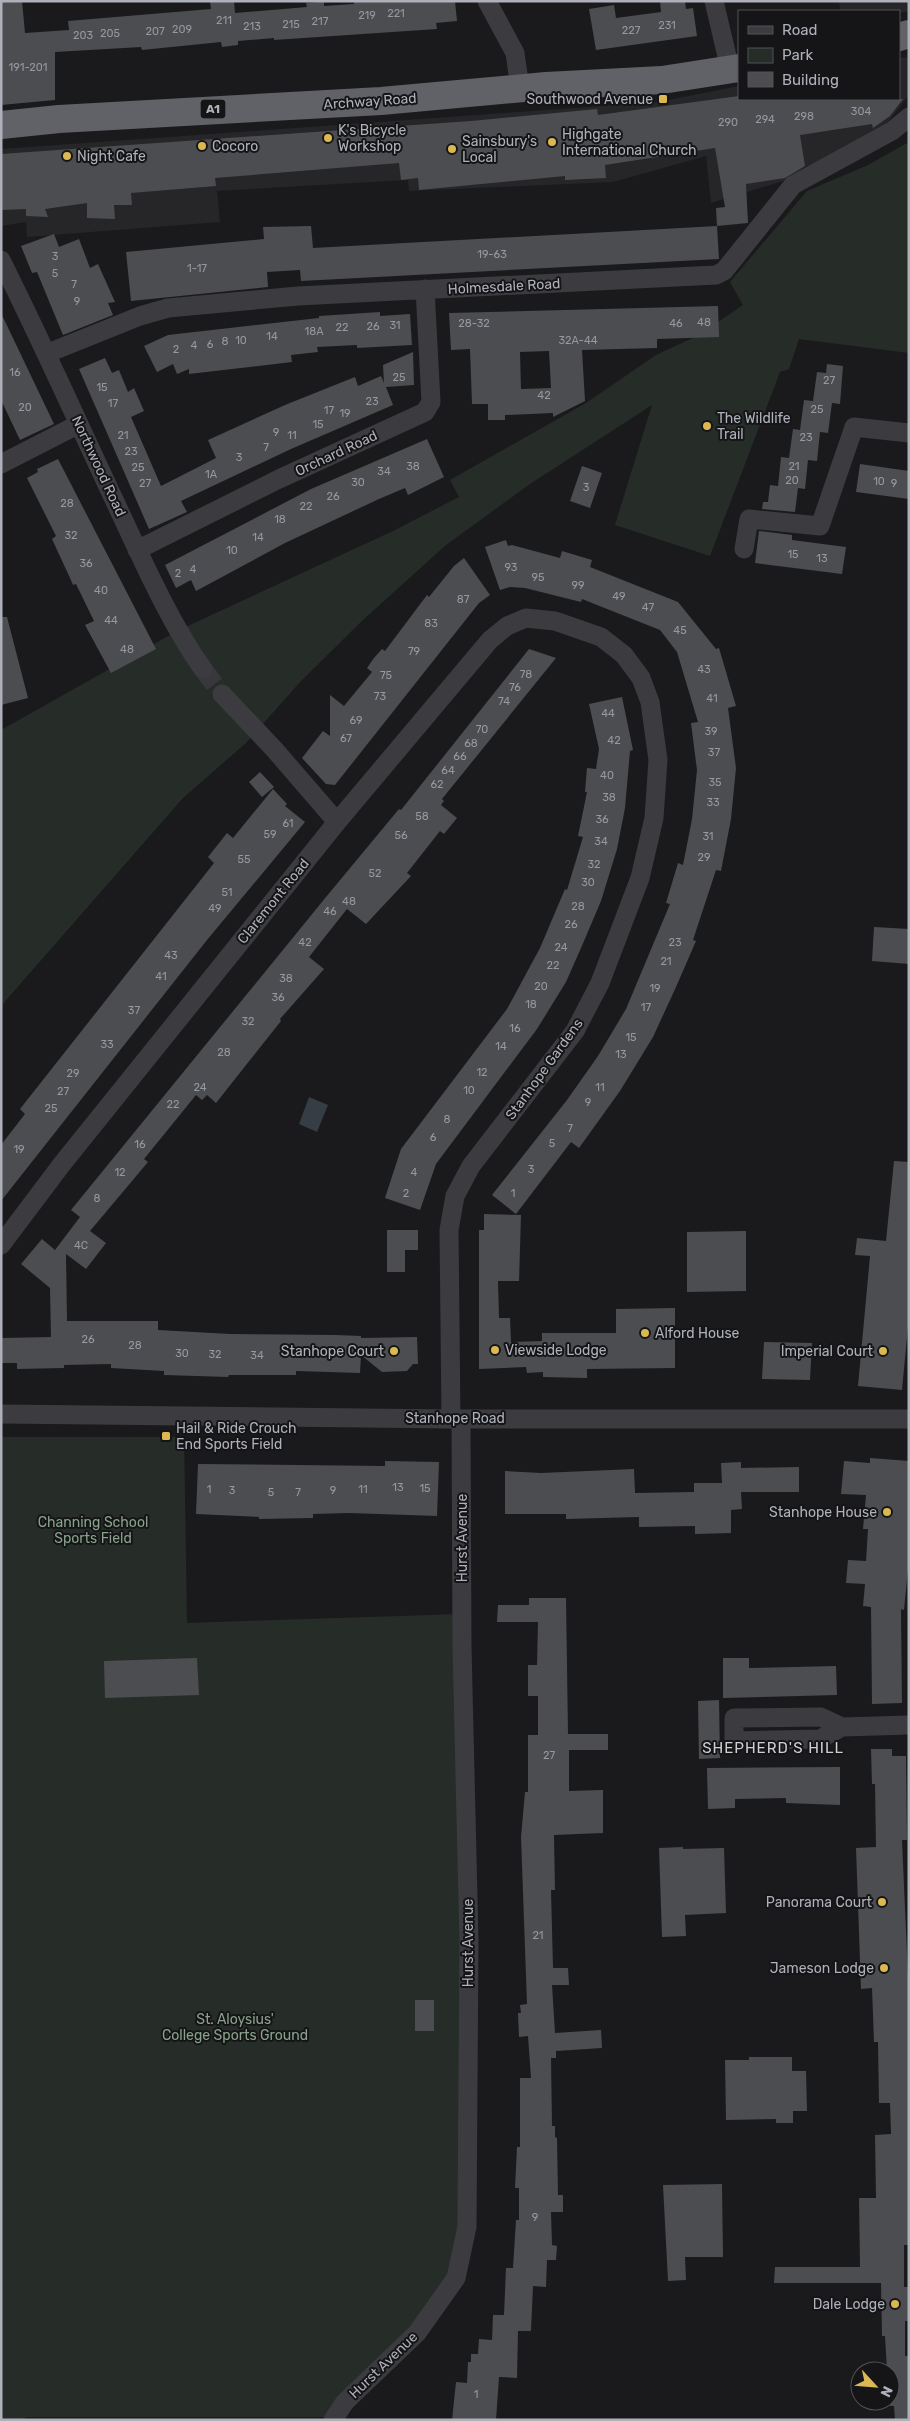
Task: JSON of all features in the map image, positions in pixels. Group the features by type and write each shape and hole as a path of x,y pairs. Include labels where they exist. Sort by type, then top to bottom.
{"highway":[{"name":"Archway Road","path":"1,125 174,111 381,101 520,88 662,80 734,69"}],"street":[{"path":"486,1 515,53 520,88"},
{"path":"714,1 734,69"},
{"name":"Holmesdale Road","path":"48,353 140,316 168,308 298,296 716,275 724,270 792,186 892,131 909,117"},
{"name":"Northwood Road","path":"1,260 48,353 137,550 190,651 203,669"},
{"name":"Orchard Road","path":"137,550 279,479 425,412 431,402 426,290"},
{"path":"1,464 79,424"},
{"path":"744,549 748,519 820,526 854,427 909,433"},
{"name":"Claremont Road","path":"1,1245 62,1164 337,822 490,640 508,626 526,618 555,621 581,629"},
{"name":"Stanhope Gardens","path":"456,1419 448,1230 455,1196 471,1166 575,1030 600,983 637,885 654,818 658,760 650,702 644,686 624,655 601,637 581,629"},
{"path":"222,694 274,749 337,822"},
{"name":"Stanhope Road","path":"1,1414 456,1419 909,1419"},
{"name":"Hurst Avenue","path":"333,2420 345,2402 417,2333 445,2294 456,2278 467,2227 469,1940 456,1419"},
{"path":"842,1727 821,1717 734,1718 734,1741 820,1739 842,1727 909,1725"}],"shaded area":[{"path":"839,1 909,1 909,11 900,13 900,10 840,10"},
{"path":"909,57 909,95 888,122 865,139 805,167 783,181 711,203 706,156 613,182 409,191 408,180 217,191 220,222 27,237 26,222 1,226 1,149 658,102 738,86 738,100 900,100 900,58"},
{"path":"309,1097 328,1105 317,1132 299,1124"}],"green space":[{"path":"909,142 909,353 799,339 789,369 780,372 710,556 615,525 652,405 530,484 446,545 364,619 300,682 246,743 183,798 1,1006 1,730 179,630 393,531 459,497 450,480 586,403 656,355 699,335 743,305 730,282 807,191 868,165"},
{"name":"St. Aloysius' College Sports Ground","path":"1,1437 184,1437 187,1623 462,1614 469,1940 456,2278 335,2417 26,2417 24,2420 1,2420"}],"building":[{"path":"1,1 22,1 25,33 69,30 68,21 211,9 210,1 234,1 235,13 307,7 306,3 324,2 324,6 354,4 354,1 455,1 457,21 436,23 437,29 238,41 238,45 222,47 221,42 142,50 141,47 55,52 55,100 1,105"},
{"path":"660,1 685,1 686,9 693,8 697,36 596,50 589,9 614,5 616,18 661,12"},
{"path":"738,96 738,100 903,99 890,116 873,128 872,124 800,135 805,166 785,178 746,184 748,223 717,226 716,208 725,207 715,148 605,165 606,178 565,180 565,176 419,190 418,178 401,180 399,163 215,178 216,186 131,193 132,205 114,205 115,219 87,218 87,203 45,209 48,217 26,216 26,209 1,210 1,154 471,121 597,109 598,115"},
{"path":"311,226 313,248 717,226 719,259 301,281 300,270 267,272 268,287 131,301 126,252 264,239 263,227"},
{"path":"54,234 59,247 79,239 90,268 98,264 115,302 108,303 113,315 63,335 37,272 32,273 21,246"},
{"path":"718,306 719,337 657,339 657,348 582,350 585,401 553,417 553,413 505,415 505,420 488,420 488,404 472,404 470,349 451,350 449,313","holes":["549,351 551,388 521,389 520,352"]},
{"path":"380,312 380,316 410,314 412,345 357,348 357,345 317,347 318,352 291,355 292,362 189,374 189,369 177,374 173,364 157,372 144,346 168,335 319,318 319,316"},
{"path":"1,313 54,424 20,440 1,400"},
{"path":"413,352 414,385 386,387 393,405 291,449 181,501 187,512 149,529 79,369 105,358 112,373 119,370 128,392 134,388 144,411 131,417 161,486 216,458 208,440 285,405 355,377 358,386 381,376 384,383 383,365"},
{"path":"827,364 843,366 840,404 832,403 828,433 820,432 817,461 808,460 805,489 798,488 795,512 762,509 763,502 768,502 770,485 778,486 781,457 789,458 793,429 800,430 804,400 813,401 817,372 826,373"},
{"path":"427,439 444,477 408,495 405,488 379,499 285,543 196,591 191,580 176,588 165,565 311,489"},
{"path":"58,459 156,649 111,673 85,625 94,621 76,584 73,585 52,539 56,536 27,478 38,472 37,469"},
{"path":"860,464 909,471 909,499 856,492"},
{"path":"582,466 602,473 590,508 570,501"},
{"path":"759,531 792,535 792,540 846,547 842,574 755,563"},
{"path":"506,540 508,546 512,545 560,558 562,551 592,560 590,567 678,602 716,649 719,648 736,706 728,708 736,768 731,819 721,871 716,870 693,940 696,941 653,1037 620,1091 579,1148 571,1142 516,1214 492,1195 567,1100 598,1056 626,1009 670,904 666,903 678,863 683,865 692,819 697,770 691,723 698,722 677,652 660,630 582,599 581,602 525,588 510,587 500,590 485,547"},
{"path":"464,558 490,595 479,603 335,785 326,784 302,758 323,731 330,736 330,695 344,706 372,672 367,668 374,658 382,649 385,651 427,595 429,597 454,566"},
{"path":"1,617 7,617 28,698 1,705"},
{"path":"529,649 556,658 442,799 444,801 441,805 457,818 444,834 440,831 407,873 411,876 366,924 347,909 309,957 324,969 280,1019 281,1021 216,1103 207,1095 202,1100 196,1095 144,1159 148,1162 90,1231 106,1243 86,1269 66,1254 67,1321 158,1321 158,1330 230,1334 336,1335 361,1336 361,1338 417,1337 418,1364 413,1364 407,1371 382,1372 361,1355 360,1373 296,1371 296,1375 229,1375 228,1377 164,1375 164,1371 111,1368 111,1364 17,1369 17,1363 1,1363 1,1338 51,1337 50,1288 21,1264 42,1239 55,1250 80,1217 71,1210 326,897 399,809 401,810"},
{"path":"622,697 633,750 630,751 625,808 617,849 601,901 566,982 537,1029 436,1164 420,1210 385,1198 401,1149 507,1009 540,948 565,889 567,890 583,837 578,836 587,792 585,792 587,768 596,769 599,749 589,704"},
{"path":"260,772 274,787 262,797 249,782"},
{"path":"273,789 287,804 285,806 305,822 207,940 1,1201 1,1145 25,1114 20,1109 214,863 208,857 227,833 233,838"},
{"path":"874,927 909,929 909,964 872,961"},
{"path":"894,1161 909,1162 909,1316 902,1390 858,1386 870,1256 855,1255 857,1238 886,1241"},
{"path":"484,1214 521,1215 519,1281 498,1281 499,1318 510,1318 511,1342 542,1341 542,1333 616,1333 616,1309 675,1308 675,1368 587,1369 587,1378 543,1377 543,1372 527,1373 526,1367 479,1369 479,1230 484,1230"},
{"path":"387,1230 418,1230 418,1250 405,1250 405,1272 387,1272"},
{"name":"Alford House","path":"746,1231 746,1291 687,1292 687,1232"},
{"path":"764,1342 812,1343 810,1380 762,1379"},
{"path":"870,1458 909,1461 909,1559 904,1610 901,1609 902,1703 872,1704 871,1607 863,1606 865,1584 846,1583 848,1560 866,1561 868,1529 863,1529 866,1495 841,1494 844,1461 870,1463"},
{"path":"385,1461 439,1462 437,1516 349,1513 313,1514 313,1518 259,1519 259,1517 196,1514 198,1464 385,1466"},
{"path":"741,1462 741,1468 799,1467 799,1492 741,1492 742,1509 731,1510 731,1533 695,1534 695,1526 639,1527 639,1517 566,1519 566,1514 505,1514 505,1471 541,1473 634,1469 635,1493 694,1492 694,1483 722,1483 721,1463"},
{"path":"529,1598 566,1598 568,1734 608,1734 608,1750 569,1750 569,1791 603,1790 603,1833 554,1835 555,1890 551,1890 553,1968 568,1968 569,1985 552,1985 555,2033 601,2030 602,2048 556,2051 556,2058 551,2058 552,2126 555,2126 555,2137 557,2138 558,2195 563,2195 563,2212 551,2212 552,2245 557,2246 556,2260 547,2260 546,2287 533,2286 531,2331 518,2331 517,2378 499,2377 496,2420 452,2420 456,2382 467,2383 468,2362 471,2362 471,2354 478,2354 479,2339 492,2340 493,2315 504,2315 506,2268 513,2268 516,2220 519,2220 519,2188 515,2188 517,2147 520,2147 520,2078 531,2078 528,2036 519,2037 518,2013 521,2013 520,2005 527,2004 521,1837 525,1792 528,1792 528,1735 538,1735 538,1696 528,1696 528,1665 537,1665 538,1622 497,1622 498,1605 529,1605"},
{"path":"197,1658 199,1695 105,1698 104,1661"},
{"path":"723,1658 749,1658 749,1668 836,1666 837,1695 723,1698"},
{"path":"719,1700 720,1758 699,1759 698,1701"},
{"path":"871,1749 892,1749 892,1756 906,1756 907,1840 902,1840 909,2000 909,2245 904,2245 904,2287 909,2287 909,2321 905,2321 905,2356 909,2356 909,2420 895,2420 894,2411 900,2411 900,2361 886,2361 885,2336 882,2336 881,2283 774,2283 775,2267 860,2267 859,2198 876,2198 875,2135 891,2134 890,2103 879,2103 878,2042 874,2042 872,1988 861,1989 856,1848 876,1847 875,1784 872,1784"},
{"path":"840,1767 840,1805 786,1803 786,1798 735,1799 735,1808 708,1809 707,1768"},
{"path":"683,1847 683,1849 724,1848 726,1913 685,1915 686,1936 662,1937 659,1848"},
{"path":"415,2000 434,2000 434,2031 415,2031"},
{"path":"749,2057 792,2057 792,2071 806,2071 807,2111 793,2111 793,2123 776,2123 776,2119 726,2120 725,2060 749,2060"},
{"path":"722,2184 723,2257 685,2257 686,2280 668,2281 663,2185"}],"tunnel":[{"path":"203,669 222,694"}],"place":[{"name":"Southwood Avenue","path":"663,99"},
{"name":"K's Bicycle Workshop","path":"328,138"},
{"name":"Highgate International Church","path":"552,142"},
{"name":"Cocoro","path":"202,146"},
{"name":"Sainsbury's Local","path":"452,149"},
{"name":"Night Cafe","path":"67,156"},
{"name":"The Wildlife Trail","path":"707,426"},
{"name":"Alford House","path":"645,1333"},
{"name":"Viewside Lodge","path":"495,1350"},
{"name":"Stanhope Court","path":"394,1351"},
{"name":"Imperial Court","path":"883,1351"},
{"name":"Hail & Ride Crouch End Sports Field","path":"166,1436"},
{"name":"Stanhope House","path":"887,1512"},
{"name":"Panorama Court","path":"882,1902"},
{"name":"Jameson Lodge","path":"884,1968"},
{"name":"Dale Lodge","path":"895,2304"}],"district":[{"name":"SHEPHERD'S HILL","path":"773,1748"}],"park label":[{"name":"Channing School Sports Field","path":"93,1530"}]}
